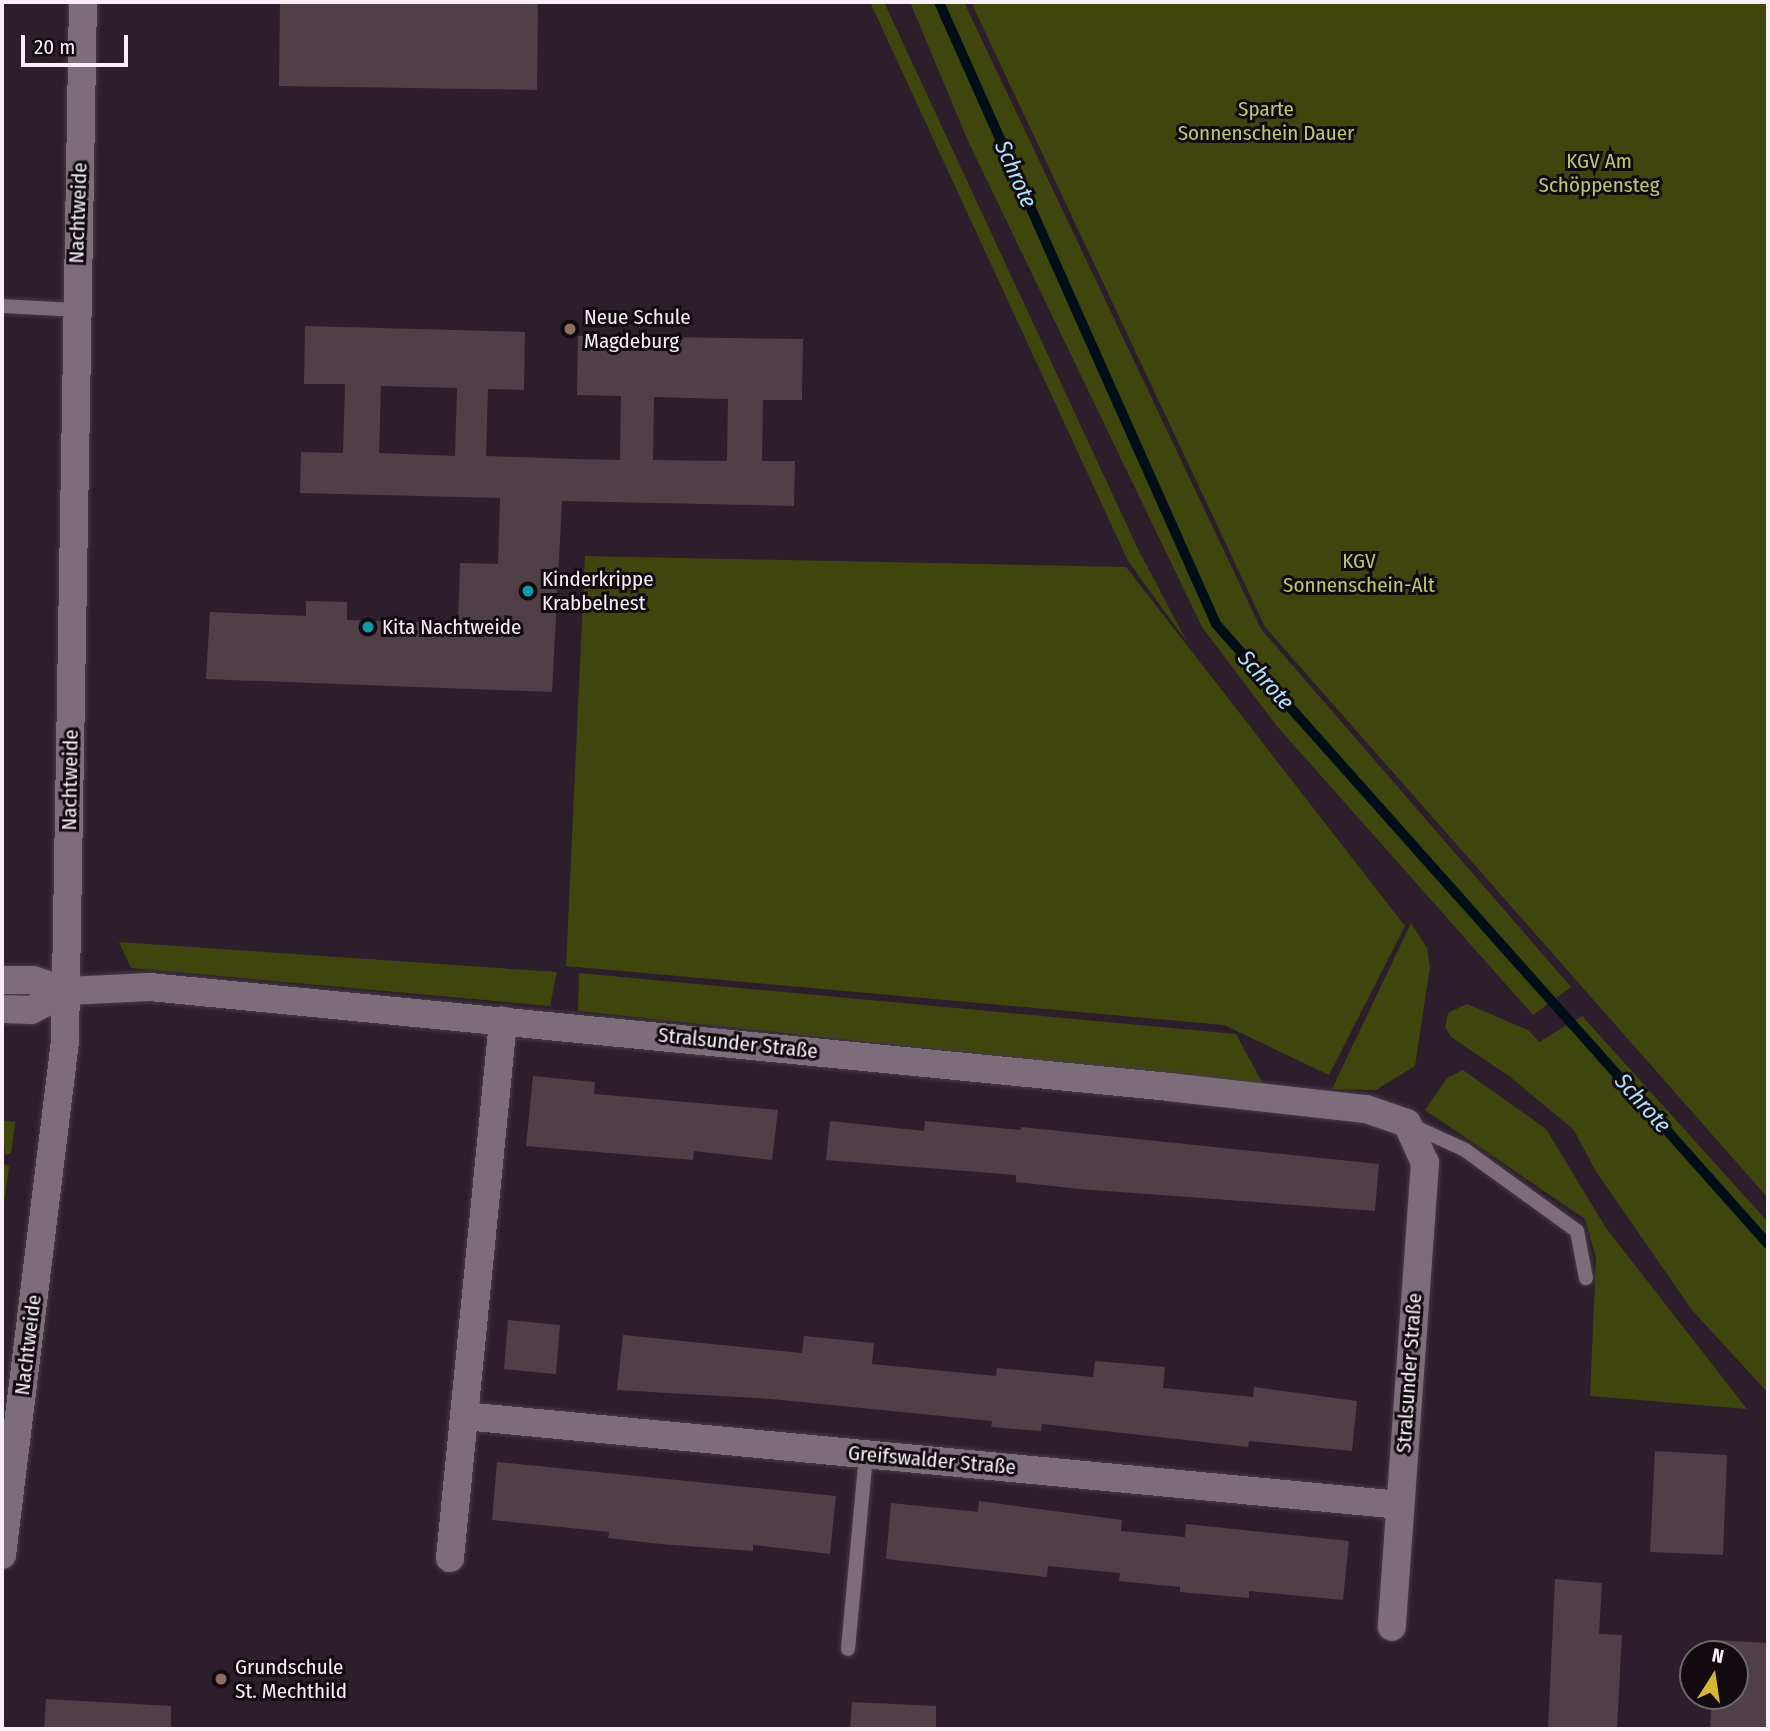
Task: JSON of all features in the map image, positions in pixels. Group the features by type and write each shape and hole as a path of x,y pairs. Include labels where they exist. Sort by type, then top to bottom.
{"street":[{"name":"Nachtweide","path":"2,1555 58,1110 66,991 83,2"},
{"path":"2,980 33,979 66,991"},
{"name":"Stralsunder Straße","path":"66,991 150,987 503,1021 1182,1088 1366,1109 1407,1123 1425,1163 1392,1627"},
{"path":"2,1009 31,1010 66,991"},
{"path":"450,1558 503,1021"},
{"name":"Greifswalder Straße","path":"464,1416 1399,1505"}],"lane":[{"path":"2,306 76,310"},
{"name":"Stralsunder Straße","path":"1407,1123 1465,1150 1577,1231 1586,1278"},
{"path":"848,1649 866,1454"}],"green space":[{"path":"870,2 884,2 1137,547 1187,642 1128,561"},
{"path":"910,2 964,2 1261,629 1571,987 1533,1015 1276,725 1202,627 968,141"},
{"path":"971,2 1768,2 1768,1198 1265,627"},
{"path":"585,556 1126,567 1405,926 1329,1075 1224,1025 566,966"},
{"path":"1411,923 1427,948 1430,967 1415,1066 1376,1090 1332,1089"},
{"path":"119,942 557,972 550,1006 131,968"},
{"path":"579,973 1236,1034 1263,1084 578,1011"},
{"path":"1467,1004 1528,1030 1539,1042 1582,1016 1768,1222 1768,1393 1692,1310 1595,1170 1574,1130 1509,1076 1451,1037 1445,1027 1448,1013"},
{"path":"1463,1070 1546,1129 1606,1228 1747,1409 1590,1396 1596,1258 1585,1219 1425,1110 1447,1078"},
{"path":"2,1120 15,1122 11,1153 5,1155"},
{"path":"2,1163 9,1166 3,1212 2,1212"}],"building":[{"path":"280,2 538,2 537,90 279,86"},
{"path":"305,326 525,332 524,390 488,389 486,456 620,460 621,396 577,395 578,336 803,339 802,400 763,400 762,461 795,461 794,506 562,501 552,692 206,679 210,612 306,616 306,601 347,602 347,620 458,623 460,563 498,564 500,498 300,493 301,452 343,453 345,384 304,384","holes":["381,386 457,388 455,456 379,453","654,397 728,399 727,461 653,460"]},
{"path":"533,1076 595,1082 594,1094 778,1110 772,1160 694,1151 693,1160 526,1146"},
{"path":"830,1121 924,1131 925,1121 1021,1130 1021,1127 1379,1164 1375,1211 1080,1189 1016,1182 1016,1175 826,1160"},
{"path":"508,1320 560,1325 556,1374 504,1369"},
{"path":"623,1335 802,1353 804,1336 874,1343 872,1364 996,1376 997,1368 1093,1377 1095,1361 1165,1367 1163,1388 1253,1397 1254,1387 1357,1401 1352,1451 1249,1441 1248,1447 1042,1424 1041,1431 991,1427 992,1421 772,1399 617,1390"},
{"path":"1655,1451 1727,1455 1723,1555 1650,1552"},
{"path":"497,1462 836,1496 830,1554 753,1545 753,1551 661,1544 608,1538 609,1532 492,1520"},
{"path":"979,1501 1122,1520 1121,1531 1185,1537 1186,1524 1349,1541 1343,1600 1249,1591 1249,1598 1180,1592 1180,1587 1119,1581 1120,1573 1048,1566 1047,1577 886,1559 891,1503 978,1512"},
{"path":"1555,1579 1602,1583 1599,1634 1622,1635 1617,1729 1548,1729"},
{"path":"1749,1642 1768,1643 1768,1729 1710,1729 1711,1710 1749,1710"},
{"path":"46,1699 171,1706 171,1729 44,1729"},
{"path":"852,1702 936,1706 936,1729 850,1729"}],"waterway":[{"name":"Schrote","path":"939,2 1216,624 1768,1244"}],"place":[{"name":"Neue Schule Magdeburg","path":"570,329"},
{"name":"Kinderkrippe Krabbelnest","path":"528,591"},
{"name":"Kita Nachtweide","path":"368,627"},
{"name":"Grundschule St. Mechthild","path":"221,1679"}],"park label":[{"name":"Sparte Sonnenschein Dauer","path":"1266,121"},
{"name":"KGV Am Schöppensteg","path":"1599,173"},
{"name":"KGV Sonnenschein-Alt","path":"1359,573"}]}
